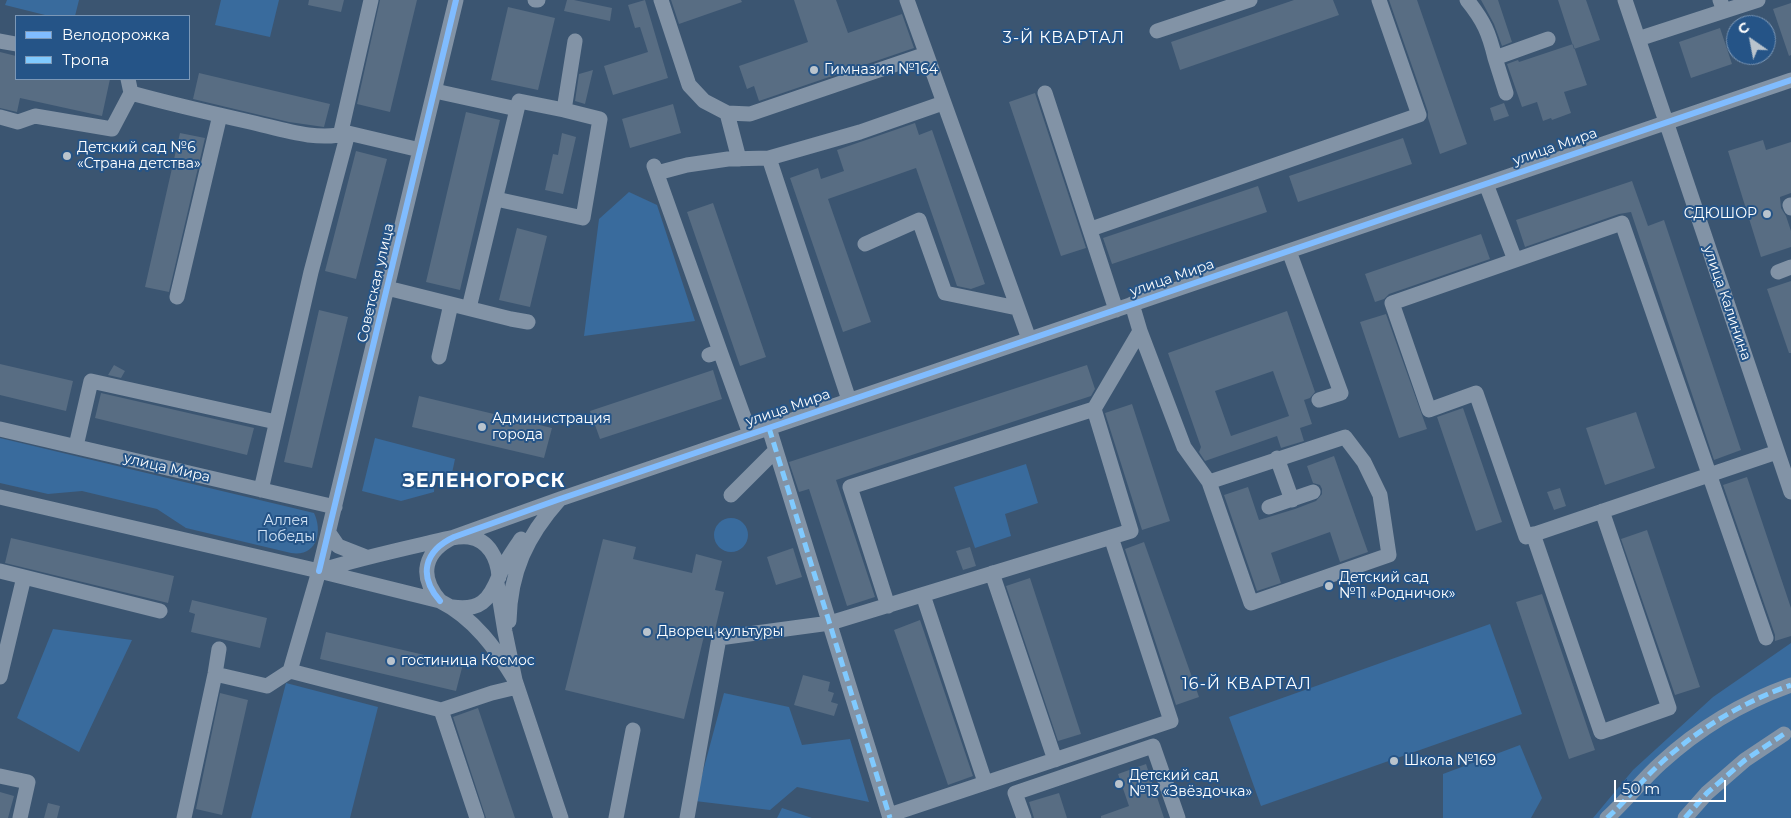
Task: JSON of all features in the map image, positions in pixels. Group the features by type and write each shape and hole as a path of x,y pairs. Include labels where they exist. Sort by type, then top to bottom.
{"street":[{"path":"261,490 344,135 371,0"},
{"name":"Советская улица","path":"290,670 329,533 456,0"},
{"path":"661,0 688,85 704,101 727,113 750,114 926,54"},
{"path":"907,0 1029,339"},
{"path":"1157,31 1250,0"},
{"path":"1091,229 1418,115 1379,0"},
{"path":"1468,0 1489,33 1506,93"},
{"name":"улица Калинина","path":"1625,0 1791,492"},
{"path":"1638,39 1722,6 1758,0"},
{"path":"1495,58 1548,39"},
{"path":"0,41 15,44"},
{"path":"564,110 575,41"},
{"name":"улица Мира","path":"454,537 750,434 1791,80"},
{"path":"0,118 18,122 35,116 112,129 130,86 166,103 306,135 344,135 420,150"},
{"path":"434,91 517,109"},
{"path":"1045,94 1091,229 1116,310"},
{"path":"469,308 519,101 600,119 583,218 496,199"},
{"path":"750,434 715,353 656,169 739,158 769,158 860,132 943,103"},
{"path":"727,113 739,158"},
{"path":"177,297 220,115"},
{"path":"769,158 850,400"},
{"path":"1486,184 1515,260"},
{"path":"864,244 919,220 945,293 1017,308"},
{"path":"1766,638 1709,474 1622,223 1392,303 1429,410 1476,393 1526,536 1709,474 1777,452"},
{"path":"1290,251 1341,393 1319,400"},
{"path":"387,288 528,322"},
{"path":"439,357 451,304"},
{"path":"1132,304 1140,331 1184,447 1209,482 1251,603 1389,555 1380,495 1364,462 1345,437 1209,482"},
{"path":"888,606 850,487 1094,409 1140,331"},
{"path":"76,446 91,381 276,422"},
{"path":"688,818 719,638 830,623 1131,531 1094,409"},
{"path":"769,428 890,816 985,782 1171,721 1111,537"},
{"name":"улица Мира","path":"0,429 335,507"},
{"path":"732,495 776,450"},
{"path":"1278,458 1292,500"},
{"path":"1269,507 1313,492"},
{"path":"0,497 319,571 464,609 482,603 491,594 527,530 546,509 560,499"},
{"path":"516,684 509,632 513,582 520,560 531,537 545,516 560,499"},
{"path":"1534,534 1601,732 1669,708 1602,511"},
{"path":"329,533 338,546 366,557"},
{"path":"454,537 442,542 435,549 429,560 426,572 432,592 488,638 516,684"},
{"path":"319,571 366,557 454,537 470,537 482,541 493,553 498,564 498,580 505,632 516,684 561,818"},
{"path":"0,570 160,611"},
{"path":"992,573 1055,760"},
{"path":"0,677 24,577"},
{"path":"923,595 985,782"},
{"path":"184,818 219,649"},
{"path":"215,674 267,686 290,670 441,710 516,684"},
{"path":"1607,818 1625,802 1661,763 1696,735 1738,708 1791,685"},
{"path":"441,710 477,818"},
{"path":"616,818 633,730"},
{"path":"1685,818 1707,793 1745,760 1784,734"},
{"path":"1024,818 1015,793 1153,746 1178,818"},
{"path":"0,776 28,782 20,818"}],"green space":[{"path":"7,0 79,0 75,15 45,15 5,5"},
{"path":"221,0 279,0 270,37 215,25"},
{"path":"629,192 657,205 695,321 584,336 599,219"},
{"name":"Аллея Победы","path":"0,438 314,513 318,528 316,542 307,551 291,553 186,528 157,509 82,491 48,494 0,483"},
{"path":"375,438 455,459 451,478 435,476 434,492 401,501 362,491"},
{"path":"1026,464 1038,503 1005,514 1011,536 975,548 954,487"},
{"path":"731,518 738,519 743,523 747,528 747,542 743,547 738,551 731,552 724,551 719,547 715,542 714,535 715,528 719,523 724,519"},
{"name":"Школа №169","path":"1490,624 1522,714 1261,806 1229,717"},
{"path":"53,629 132,640 79,752 17,718"},
{"path":"1791,643 1791,818 1593,818 1633,770 1713,697"},
{"path":"286,683 378,707 350,818 251,818"},
{"path":"724,693 789,707 802,745 850,739 869,802 797,787 770,810 695,801"},
{"path":"1520,745 1542,798 1531,818 1443,818 1443,774"},
{"path":"782,808 812,818 777,818"}],"building":[{"path":"309,0 344,0 341,12 308,5"},
{"path":"380,0 417,0 390,112 357,104"},
{"path":"567,0 612,8 610,21 564,11"},
{"path":"645,0 668,78 613,95 604,66 648,52 640,27 635,28 628,5"},
{"path":"671,0 741,0 742,2 679,24"},
{"path":"794,0 836,0 848,33 902,14 914,48 759,101 754,86 747,89 739,66 808,42"},
{"path":"1294,0 1333,0 1339,15 1180,70 1171,42"},
{"path":"1389,0 1417,0 1467,144 1440,154 1428,118 1428,112"},
{"path":"1481,0 1498,0 1512,42 1502,46 1494,24"},
{"path":"1558,0 1586,0 1600,40 1574,49"},
{"path":"1791,3 1791,55 1789,56 1776,15 1773,9"},
{"path":"508,7 555,18 538,90 491,80"},
{"path":"1720,28 1726,46 1726,65 1729,65 1691,78 1679,42"},
{"path":"1573,44 1587,85 1564,92 1571,113 1552,120 1551,118 1543,121 1537,102 1522,107 1507,64 1518,60 1519,62"},
{"path":"0,52 15,56 15,80 110,80 102,116 20,98 17,112 0,108"},
{"path":"593,70 585,104 575,101 579,74"},
{"path":"199,73 330,104 324,127 289,122 193,99"},
{"path":"1035,93 1086,248 1061,256 1009,102"},
{"path":"1504,103 1509,116 1494,121 1490,108"},
{"path":"673,104 681,133 630,148 622,119"},
{"path":"466,112 500,120 460,290 426,282"},
{"path":"915,123 919,135 932,130 985,284 971,289 957,286 916,168 828,199 871,322 843,332 790,178 818,168 821,179 844,171 837,150"},
{"path":"180,133 205,138 169,292 145,287"},
{"path":"562,133 576,137 563,194 545,190 553,154 558,155"},
{"path":"1403,138 1412,164 1298,202 1289,176"},
{"name":"СДЮШОР","path":"1763,140 1766,150 1791,142 1791,193 1780,197 1781,208 1791,231 1791,247 1761,257 1728,151"},
{"path":"356,151 387,159 356,279 325,271"},
{"path":"1632,181 1648,226 1664,220 1741,450 1714,460 1631,212 1619,214 1525,247 1516,220"},
{"path":"1258,186 1267,212 1112,264 1103,238"},
{"path":"713,203 766,357 740,366 687,212"},
{"path":"517,228 547,236 530,307 499,300"},
{"path":"1481,234 1490,259 1389,294 1384,299 1375,302 1365,274"},
{"path":"1791,281 1791,353 1789,353 1767,289"},
{"path":"319,310 348,317 312,468 284,462"},
{"path":"1287,311 1315,392 1310,398 1304,400 1312,424 1300,428 1304,441 1281,448 1277,436 1205,461 1199,452 1201,447 1168,353","holes":["1273,371 1289,416 1231,436 1215,391"]},
{"path":"1386,314 1427,429 1399,438 1360,322"},
{"path":"0,364 73,381 66,411 0,395"},
{"path":"114,365 125,371 121,378 108,375"},
{"path":"1087,365 1095,389 1091,396 836,480 875,597 847,606 809,489 799,492 789,462"},
{"path":"713,370 722,399 600,439 590,411"},
{"path":"101,393 254,428 247,455 95,418"},
{"name":"Администрация города","path":"419,396 552,428 544,458 412,427"},
{"path":"1132,404 1170,521 1142,530 1105,413"},
{"path":"1463,408 1502,522 1476,531 1437,417"},
{"path":"1636,412 1655,468 1605,485 1586,428"},
{"path":"1334,456 1368,552 1340,562 1330,532 1271,553 1281,583 1257,591 1224,495 1248,487 1259,520 1295,509 1316,501 1322,494 1320,485 1313,483 1307,466"},
{"path":"1747,477 1791,608 1791,636 1775,641 1775,635 1723,485"},
{"path":"1560,488 1566,506 1554,510 1547,492"},
{"path":"1647,530 1700,687 1675,695 1621,539"},
{"path":"11,538 174,576 168,603 5,563"},
{"name":"Дворец культуры","path":"603,539 636,547 633,559 692,573 696,554 722,561 715,590 724,592 715,630 710,637 704,636 684,719 565,690"},
{"path":"1144,542 1199,697 1176,705 1125,549"},
{"path":"970,547 976,566 963,570 956,551"},
{"path":"793,548 802,577 776,585 767,557"},
{"path":"1030,578 1081,734 1058,741 1006,586"},
{"path":"1542,594 1595,750 1569,759 1516,602"},
{"path":"192,600 267,618 260,648 191,632 195,614 189,612"},
{"path":"920,620 973,776 948,785 894,630"},
{"name":"гостиница Космос","path":"326,632 463,664 456,691 320,659"},
{"path":"803,675 830,682 828,691 834,693 831,702 838,704 834,716 794,705"},
{"path":"220,693 248,700 222,815 196,809"},
{"path":"478,708 515,818 486,818 453,717"},
{"path":"1146,764 1164,818 1101,818 1101,816 1129,806 1118,774"},
{"path":"0,792 14,796 8,818 0,818"},
{"path":"1059,793 1067,818 1034,818 1029,802"},
{"path":"48,803 60,806 57,818 44,818"}],"marked path":[{"path":"769,428 890,818"},
{"path":"1607,818 1654,770 1690,739 1739,708 1791,685"},
{"path":"1685,818 1707,793 1745,760 1784,734"}],"cycle path":[{"path":"319,571 456,0"},
{"path":"440,601 433,592 429,582 427,565 436,549 454,537 560,499 1791,80"}],"place":[{"name":"Гимназия №164","path":"814,70"},
{"name":"Детский сад №6 «Страна детства»","path":"67,156"},
{"name":"СДЮШОР","path":"1767,214"},
{"name":"Администрация города","path":"482,427"},
{"name":"Детский сад №11 «Родничок»","path":"1329,586"},
{"name":"Дворец культуры","path":"647,632"},
{"name":"гостиница Космос","path":"391,661"},
{"name":"Школа №169","path":"1394,761"},
{"name":"Детский сад №13 «Звёздочка»","path":"1119,784"}],"district":[{"name":"3-Й КВАРТАЛ","path":"1064,38"},
{"name":"ЗЕЛЕНОГОРСК","path":"484,481"},
{"name":"16-Й КВАРТАЛ","path":"1247,684"}]}
